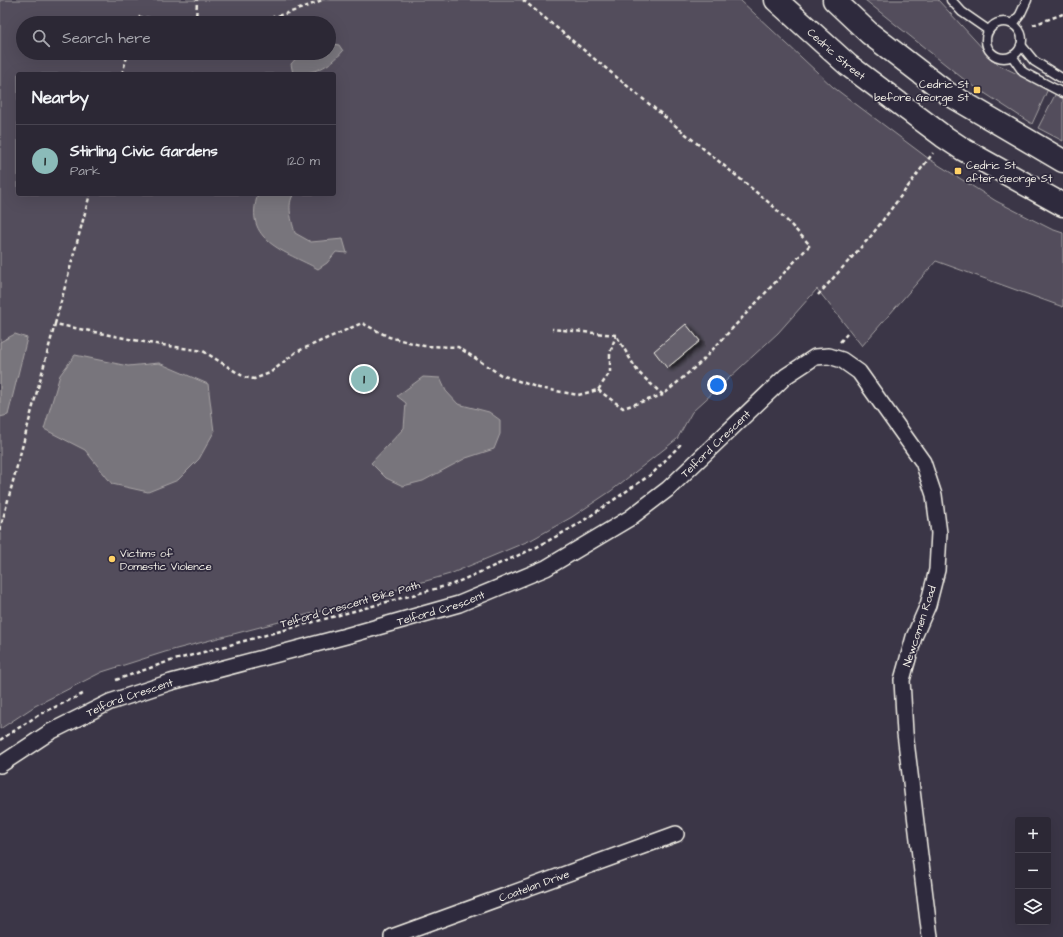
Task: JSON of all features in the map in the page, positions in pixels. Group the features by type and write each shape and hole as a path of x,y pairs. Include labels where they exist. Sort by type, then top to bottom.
{"main road":[{"name":"Cedric Street","path":"776,0 848,65 943,136 971,154 1063,205"},
{"path":"834,0 869,33 947,93 1063,160"}],"street":[{"name":"Telford Crescent","path":"0,765 50,732 110,702 171,682 346,636 459,604 546,568 630,518 668,489 786,376 815,357 829,356"},
{"name":"Newcomen Road","path":"829,356 842,360 859,372 923,462 934,494 939,532 937,570 928,605 914,637 902,680 905,733 930,937"},
{"name":"Coatelan Drive","path":"392,937 676,834"}],"lane":[{"path":"951,0 962,12 988,30"},
{"path":"1013,24 1020,15 1027,0"},
{"path":"1004,21 1013,24 1019,29 1022,37 1022,45 1018,52 1012,56 1004,58 996,57 986,46 985,38 988,30 995,23 999,22 1004,21"},
{"path":"1022,45 1034,61 1063,79"},
{"path":"1012,56 1023,72 1063,93"}],"path":[{"path":"196,16 197,0"},
{"path":"274,16 296,11 322,0"},
{"path":"523,0 773,206 810,245 702,361 663,395 624,408 598,390"},
{"path":"1033,25 1063,14"},
{"path":"123,72 126,60"},
{"path":"818,296 871,236 931,156"},
{"path":"0,530 89,196"},
{"path":"55,324 149,343 204,351 244,377 254,379 270,373 296,352 362,323 389,337 424,346 458,348 501,375 539,388 578,395 598,390 610,372 610,353 616,336"},
{"path":"552,329 616,336"},
{"path":"616,336 638,372 663,395"},
{"name":"Telford Crescent Bike Path","path":"112,681 167,662 453,584 535,548 577,525 653,473 680,445 680,441"},
{"path":"0,740 40,714 92,690"}],"shaded area":[{"path":"0,0 740,0 833,87 929,159 996,201 1051,229 1063,233 1063,307 936,261 862,346 817,289 778,333 692,412 677,439 611,491 572,517 531,540 450,574 340,606 165,652 102,672 35,706 0,729"},
{"path":"865,0 938,0 997,64 1048,89 1032,124 966,81"},
{"path":"336,44 339,45 343,51 336,59"},
{"path":"295,60 334,60 310,72 293,72 291,64"},
{"path":"1056,93 1063,96 1063,141 1038,128"},
{"path":"258,196 293,196 290,203 290,208 295,233 311,242 343,239 347,253 336,252 327,263 318,269 280,250 261,234 256,223 255,210"},
{"path":"15,334 27,338 8,415 0,417 0,342"},
{"path":"75,355 128,366 159,363 208,384 214,432 199,459 178,480 148,492 112,484 85,450 44,429 60,375"},
{"path":"423,377 440,378 446,391 458,404 489,412 500,420 500,434 494,449 466,458 423,481 403,486 386,478 371,463 404,428 406,403 397,396"}],"building":[{"path":"686,324 700,341 667,368 654,351"}],"place":[{"name":"Cedric St before George St","path":"977,90"},
{"name":"Cedric St after George St","path":"958,171"},
{"name":"Stirling Civic Gardens","path":"364,379"},
{"name":"Victims of Domestic Violence","path":"112,559"}]}
